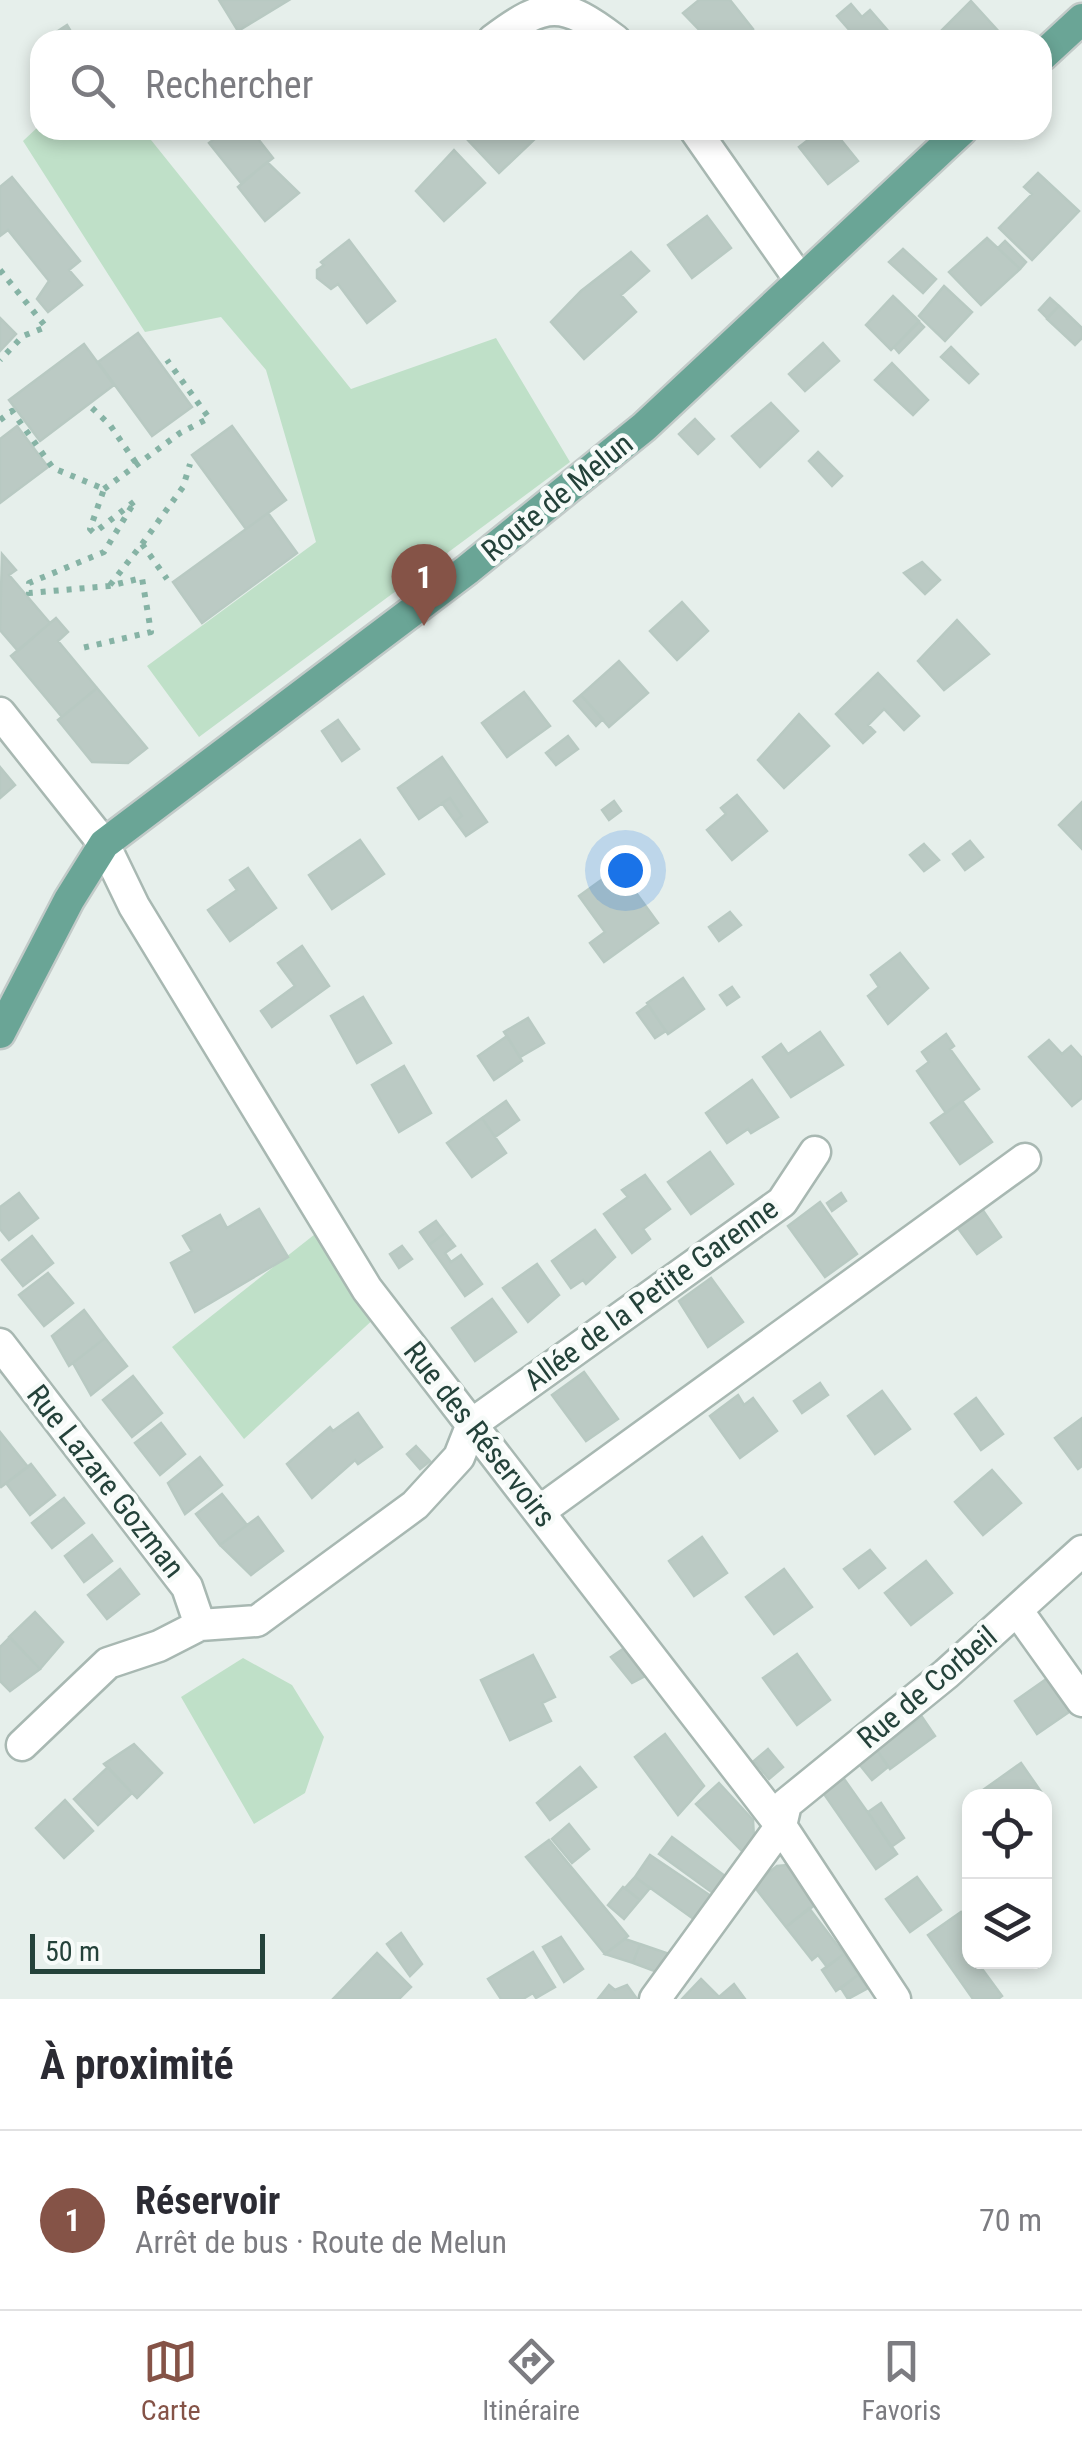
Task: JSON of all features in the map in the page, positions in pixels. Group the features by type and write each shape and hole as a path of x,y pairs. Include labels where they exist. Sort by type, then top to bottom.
{"main road":[{"path":"1052,48 1080,24"},
{"name":"Route de Melun","path":"0,1033 69,900 104,844 466,570 644,427 951,140"}],"street":[{"path":"506,30 538,4 553,2 582,9 604,30"},
{"path":"702,140 800,280"},
{"name":"Rue des Réservoirs","path":"0,713 104,844 134,906 367,1289 781,1826 894,1999"},
{"name":"Allée de la Petite Garenne","path":"472,1424 782,1202 816,1152"},
{"path":"540,1512 1025,1160"},
{"name":"Rue Lazare Gozman","path":"0,1344 187,1587 200,1626"},
{"path":"22,1745 108,1662 159,1646 200,1626 258,1621 400,1516 459,1457 472,1424"},
{"name":"Rue de Corbeil","path":"655,1999 781,1826 786,1804 946,1674 1082,1551"},
{"path":"1018,1610 1082,1701"}],"path":[{"path":"0,270 46,326 22,336 0,360"},
{"path":"82,648 151,632 142,578 110,586 29,593 28,583 104,552 135,501 94,533 90,529 104,489 136,463 209,418 167,360"},
{"path":"92,408 110,425 136,463"},
{"path":"0,420 12,410 53,468 104,489"},
{"path":"110,586 183,487 190,464"},
{"path":"142,544 167,579"}],"green space":[{"path":"30,134 30,140 151,140 351,389 496,338 570,462 199,737 147,666 316,542 266,370 221,317 145,332 23,141"},
{"path":"324,1227 378,1315 244,1439 172,1347"},
{"path":"243,1658 292,1685 324,1737 305,1793 254,1824 181,1697"}],"building":[{"path":"219,0 289,0 240,30"},
{"path":"699,0 730,0 753,29 699,30 683,13"},
{"path":"971,1 997,30 942,30"},
{"path":"851,4 862,17 870,10 887,30 849,30 837,16"},
{"path":"259,140 273,158 241,183 209,143"},
{"path":"468,140 534,140 499,173"},
{"path":"808,140 841,140 858,161 828,184 799,147"},
{"path":"454,150 485,183 444,221 416,191"},
{"path":"267,162 299,193 265,221 238,187"},
{"path":"1038,173 1079,211 1032,260 999,228 1032,194 1024,187"},
{"path":"12,177 80,261 69,270 82,285 48,312 37,299 49,281 8,230 0,236 0,187"},
{"path":"707,216 731,248 692,278 668,245"},
{"path":"987,238 1020,269 981,305 949,272"},
{"path":"349,240 395,301 367,323 338,284 331,289 317,278 317,270 324,265 321,262"},
{"path":"1005,241 1026,262 1020,269 998,248"},
{"path":"903,249 936,279 923,293 889,262"},
{"path":"631,252 649,271 621,295 636,312 584,359 551,322 581,291"},
{"path":"944,286 972,312 945,341 919,316"},
{"path":"893,296 919,321 891,350 866,325"},
{"path":"1050,298 1059,306 1047,318 1039,310"},
{"path":"1059,306 1082,328 1082,338 1075,345 1047,319"},
{"path":"0,318 16,334 0,351"},
{"path":"919,322 924,327 899,353 894,347"},
{"path":"138,333 192,407 152,436 98,362"},
{"path":"823,343 839,361 805,391 789,374"},
{"path":"84,344 114,385 40,441 9,400"},
{"path":"951,347 978,374 969,383 941,357"},
{"path":"892,363 928,400 913,415 875,380"},
{"path":"771,403 798,431 760,467 732,436"},
{"path":"695,419 714,439 698,454 679,434"},
{"path":"17,426 48,467 0,503 0,439"},
{"path":"232,426 286,500 246,529 192,455"},
{"path":"818,452 842,476 832,486 809,461"},
{"path":"268,513 297,553 202,623 173,582"},
{"path":"2,554 16,570 9,575 50,623 18,651 0,630"},
{"path":"922,562 940,580 925,594 904,573"},
{"path":"682,602 708,631 677,660 650,631"},
{"path":"56,618 68,632 58,641 97,688 62,717 11,656"},
{"path":"957,620 989,654 944,690 918,661"},
{"path":"619,661 648,693 609,727 581,695"},
{"path":"878,673 919,716 904,730 884,709 868,725 875,732 863,743 836,714"},
{"path":"97,688 147,748 128,763 92,762 58,720"},
{"path":"524,692 550,726 507,757 482,723"},
{"path":"581,695 603,719 596,726 574,701"},
{"path":"799,714 829,746 784,788 758,760"},
{"path":"338,720 359,749 342,761 322,731"},
{"path":"568,736 578,749 556,765 546,753"},
{"path":"442,757 487,822 466,836 455,821 462,816 450,798 419,819 398,788"},
{"path":"0,767 15,785 0,798"},
{"path":"737,795 767,831 732,860 707,830 726,814 721,808"},
{"path":"450,798 462,816 455,821 442,803"},
{"path":"614,801 621,811 609,820 602,810"},
{"path":"1082,802 1082,849 1059,825"},
{"path":"360,840 384,874 332,909 309,875"},
{"path":"970,841 983,857 965,870 953,854"},
{"path":"924,844 939,860 924,871 910,855"},
{"path":"248,868 276,908 230,941 208,910 237,890 230,880"},
{"path":"618,868 658,923 604,962 590,943 605,932 579,896"},
{"path":"730,912 741,925 719,941 709,927"},
{"path":"302,946 329,986 272,1027 261,1011 295,986 278,963"},
{"path":"900,953 928,988 888,1024 868,996 879,987 871,975"},
{"path":"683,978 704,1009 668,1034 647,1003"},
{"path":"732,987 739,997 727,1005 720,995"},
{"path":"363,997 391,1043 357,1063 331,1016"},
{"path":"648,1005 666,1031 655,1038 637,1013"},
{"path":"528,1018 544,1043 520,1057 504,1032"},
{"path":"820,1032 843,1065 791,1097 763,1057 781,1044 788,1054"},
{"path":"946,1034 954,1046 950,1049 979,1089 946,1113 917,1071 929,1062 922,1052"},
{"path":"507,1036 522,1061 494,1080 478,1056"},
{"path":"1049,1040 1062,1054 1071,1046 1082,1058 1082,1098 1072,1106 1029,1057"},
{"path":"404,1066 431,1113 399,1132 372,1085"},
{"path":"752,1080 778,1117 727,1143 706,1113"},
{"path":"506,1101 519,1120 495,1137 482,1118"},
{"path":"962,1101 992,1142 960,1164 931,1123"},
{"path":"482,1118 506,1153 472,1177 447,1143"},
{"path":"710,1152 733,1184 691,1214 668,1182"},
{"path":"645,1175 670,1209 643,1229 650,1239 632,1253 604,1214 628,1197 622,1190"},
{"path":"19,1193 38,1218 9,1240 0,1229 0,1207"},
{"path":"841,1193 846,1201 832,1211 827,1203"},
{"path":"820,1202 857,1254 825,1277 788,1226"},
{"path":"980,1206 1001,1237 977,1254 955,1224"},
{"path":"259,1209 288,1257 195,1312 171,1263 192,1251 183,1236 220,1215 227,1228"},
{"path":"436,1221 445,1233 429,1245 420,1232"},
{"path":"595,1230 615,1257 586,1284 583,1280 571,1288 552,1261"},
{"path":"445,1233 455,1246 445,1253 451,1262 461,1255 482,1284 465,1296 429,1245"},
{"path":"32,1236 53,1263 23,1286 2,1260"},
{"path":"402,1246 412,1259 399,1268 390,1254"},
{"path":"537,1264 559,1295 528,1322 503,1288"},
{"path":"48,1273 73,1303 44,1326 19,1295"},
{"path":"711,1278 743,1322 708,1347 679,1301"},
{"path":"492,1299 516,1332 475,1361 452,1328"},
{"path":"84,1310 105,1338 69,1366 52,1336"},
{"path":"105,1338 127,1366 91,1395 73,1363"},
{"path":"584,1372 618,1419 586,1441 552,1395"},
{"path":"133,1376 162,1413 132,1437 103,1400"},
{"path":"820,1383 828,1395 802,1413 794,1401"},
{"path":"882,1391 910,1429 875,1454 848,1416"},
{"path":"738,1395 744,1405 753,1398 777,1431 740,1458 710,1416"},
{"path":"976,1398 1003,1434 981,1450 955,1414"},
{"path":"358,1413 382,1447 358,1464 355,1460 312,1498 287,1464 330,1427 333,1431"},
{"path":"1082,1418 1082,1466 1078,1469 1055,1438"},
{"path":"161,1423 185,1454 160,1475 135,1443"},
{"path":"0,1432 28,1467 1,1487 0,1486"},
{"path":"416,1446 430,1461 420,1469 407,1454"},
{"path":"200,1457 222,1485 185,1514 168,1483"},
{"path":"31,1464 55,1495 30,1515 6,1483"},
{"path":"992,1470 1021,1503 983,1535 955,1502"},
{"path":"222,1494 247,1525 220,1545 196,1514"},
{"path":"64,1498 84,1523 52,1548 32,1523"},
{"path":"258,1517 283,1551 251,1575 220,1545"},
{"path":"92,1535 112,1561 84,1582 65,1556"},
{"path":"702,1537 727,1573 694,1596 669,1561"},
{"path":"870,1550 885,1568 859,1588 844,1569"},
{"path":"926,1561 952,1593 911,1625 885,1593"},
{"path":"120,1569 139,1594 107,1619 88,1595"},
{"path":"784,1569 812,1607 774,1634 746,1597"},
{"path":"35,1612 63,1642 40,1669 9,1637"},
{"path":"10,1637 40,1669 10,1691 0,1681 0,1647"},
{"path":"626,1647 647,1675 632,1683 611,1657"},
{"path":"797,1654 830,1700 797,1725 763,1678"},
{"path":"533,1655 555,1697 542,1703 551,1721 510,1740 481,1680"},
{"path":"1052,1675 1075,1708 1037,1734 1015,1701"},
{"path":"922,1717 935,1736 890,1769 877,1750"},
{"path":"665,1734 704,1786 678,1815 635,1757"},
{"path":"134,1744 162,1773 137,1798 104,1764"},
{"path":"768,1749 783,1767 769,1779 754,1761"},
{"path":"877,1750 888,1767 872,1780 859,1764"},
{"path":"1021,1763 1039,1789 984,1789"},
{"path":"108,1767 132,1793 98,1825 74,1799"},
{"path":"580,1767 596,1787 550,1820 537,1803"},
{"path":"842,1776 897,1854 876,1869 822,1791"},
{"path":"719,1783 753,1820 754,1838 743,1852 696,1804"},
{"path":"65,1800 93,1831 64,1858 36,1828"},
{"path":"881,1803 904,1838 891,1847 868,1812"},
{"path":"569,1824 589,1849 572,1863 552,1839"},
{"path":"672,1837 725,1876 713,1893 659,1854"},
{"path":"549,1840 628,1936 605,1954 526,1857"},
{"path":"650,1855 711,1896 695,1920 635,1877"},
{"path":"787,1865 816,1904 786,1927 753,1885 777,1866"},
{"path":"635,1877 650,1888 640,1900 625,1888"},
{"path":"917,1877 941,1910 910,1932 886,1899"},
{"path":"623,1887 640,1900 624,1919 608,1905"},
{"path":"809,1908 844,1954 827,1967 818,1955 812,1960 786,1927"},
{"path":"961,1912 962,1969 982,1969 1002,1996 973,1999 928,1935"},
{"path":"401,1933 422,1964 410,1976 387,1944"},
{"path":"561,1937 583,1969 564,1982 543,1947"},
{"path":"625,1939 640,1944 633,1963 605,1954"},
{"path":"640,1944 669,1954 657,1972 633,1963"},
{"path":"533,1952 555,1987 536,1998 533,1993 523,1999 501,1999 488,1979"},
{"path":"377,1953 411,1987 399,1999 333,1999"},
{"path":"844,1954 858,1975 836,1991 822,1970"},
{"path":"858,1975 868,1988 848,1999 841,1988"},
{"path":"701,1979 719,1997 734,1984 745,1999 682,1999"},
{"path":"609,1985 615,1990 627,1985 637,1999 598,1999"}],"place":[{"name":"Réservoir","path":"424,626"}]}
